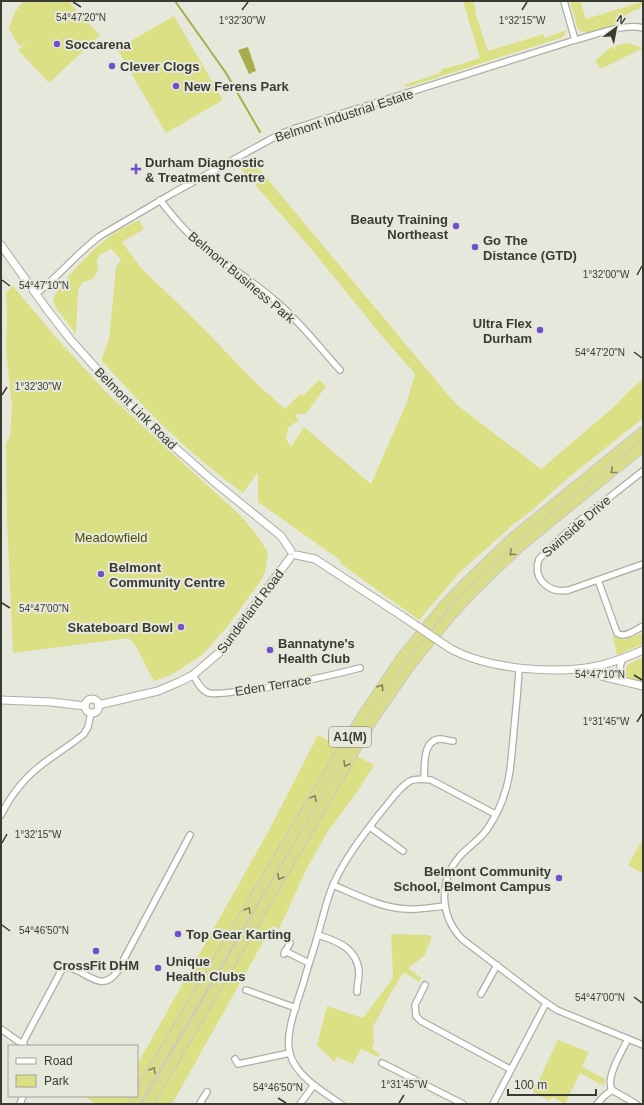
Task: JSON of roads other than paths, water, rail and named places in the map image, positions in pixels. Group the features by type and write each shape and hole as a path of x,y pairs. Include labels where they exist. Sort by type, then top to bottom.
{"highway":[{"name":"A1(M)","path":"138,1096 364,714 401,659 443,607 490,559 514,537 643,432"},
{"name":"A1(M)","path":"148,1104 372,720 410,665 451,615 497,567 643,446"}],"street":[{"path":"564,1 575,40"},
{"name":"Belmont Industrial Estate","path":"36,294 51,283 90,243 100,236 160,200 255,147 296,128 575,40 622,28 643,28"},
{"name":"Belmont Business Park","path":"160,200 175,219 200,243 254,283 283,308 309,334 340,370"},
{"name":"Belmont Link Road","path":"1,245 36,294 84,355 128,404 181,452 281,536 292,555"},
{"name":"Swinside Drive","path":"643,472 573,526 539,559 537,564 541,580 546,587 555,591 569,590 643,564"},
{"path":"292,555 316,560 451,649 478,661 519,668 580,668 603,664 643,650"},
{"name":"Sunderland Road","path":"98,705 158,691 193,674 220,652 292,555"},
{"path":"598,580 617,633 624,635 643,626"},
{"path":"622,681 620,666 623,658"},
{"name":"Eden Terrace","path":"193,674 206,692 219,693 256,690 300,682 360,668"},
{"path":"519,668 509,777 505,793 488,828 477,841 459,857 446,880 445,906 450,923 458,934 472,947 546,1003 572,1017 643,1045"},
{"path":"580,668 589,673 643,686"},
{"path":"1,700 51,702 85,706"},
{"path":"85,706 90,700 95,701 98,705 98,710 91,713"},
{"path":"85,706 86,710 91,713"},
{"path":"1,815 12,796 29,775 43,763 84,734 91,720 91,713"},
{"path":"424,779 426,752 428,746 434,741 440,739 453,741"},
{"path":"341,1104 297,1069 290,1053 289,1041 296,1008 333,885 350,853 403,786 411,780 424,779 440,785 495,814"},
{"path":"370,827 403,851"},
{"path":"1,1029 24,1045 61,971 65,967 70,967 98,981 113,978 190,835"},
{"path":"333,885 377,904 394,908 408,909 445,906"},
{"path":"318,935 337,941 352,952 358,965 358,992"},
{"path":"290,943 284,953 309,963"},
{"path":"482,994 496,966"},
{"path":"351,989 357,984"},
{"path":"425,985 415,1005 416,1016 421,1021 510,1069"},
{"path":"246,990 296,1008"},
{"path":"493,1104 510,1069 546,1003"},
{"path":"628,1039 611,1076 610,1086 612,1090 636,1104"},
{"path":"235,1059 238,1064 290,1053"},
{"path":"382,1063 463,1104"},
{"path":"300,1104 314,1084"},
{"path":"597,1104 612,1090"},
{"path":"202,1104 200,1103 206,1092"}],"waterway":[{"path":"175,1 226,73 260,132"}],"place":[{"name":"Soccarena","path":"57,44"},
{"name":"Clever Clogs","path":"112,66"},
{"name":"New Ferens Park","path":"176,86"},
{"name":"Durham Diagnostic & Treatment Centre","path":"136,169"},
{"name":"Beauty Training Northeast","path":"456,226"},
{"name":"Go The Distance (GTD)","path":"475,247"},
{"name":"Ultra Flex Durham","path":"540,330"},
{"name":"Belmont Community Centre","path":"101,574"},
{"name":"Skateboard Bowl","path":"181,627"},
{"name":"Bannatyne's Health Club","path":"270,650"},
{"name":"Belmont Community School, Belmont Campus","path":"559,878"},
{"name":"Top Gear Karting","path":"178,934"},
{"name":"CrossFit DHM","path":"96,951"},
{"name":"Unique Health Clubs","path":"158,968"}],"park label":[{"name":"Meadowfield","path":"111,537"}]}
